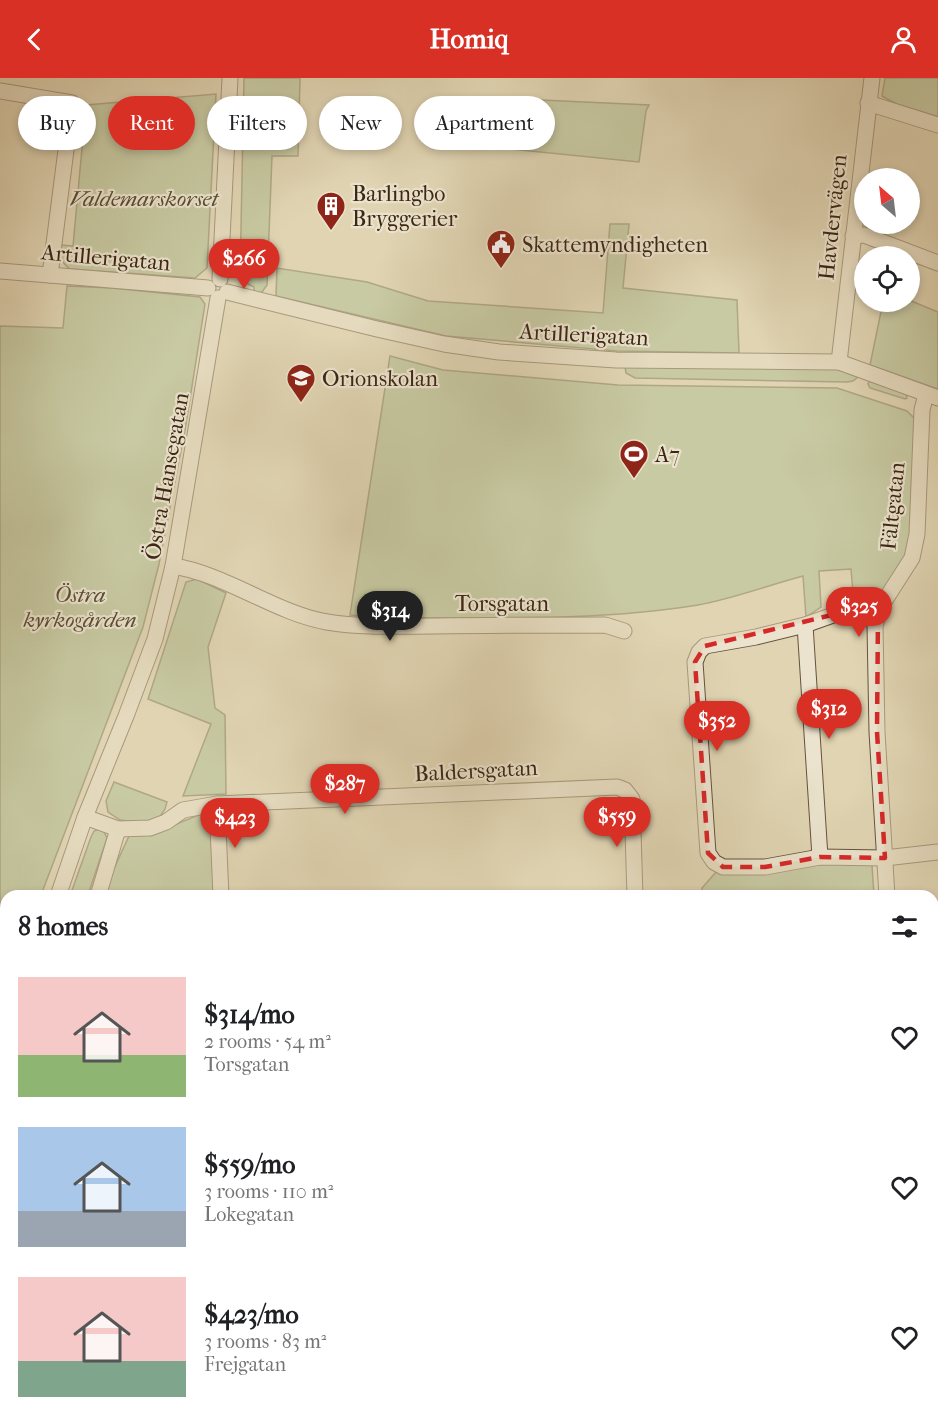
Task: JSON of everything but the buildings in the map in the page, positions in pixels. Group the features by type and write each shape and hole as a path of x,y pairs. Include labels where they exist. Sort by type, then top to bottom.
{"street":[{"name":"Östra Hansegatan","path":"60,890 85,817 155,639 173,566 218,289 230,78"},
{"name":"Havdervägen","path":"839,362 872,78"},
{"path":"0,92 72,103 50,275"},
{"path":"868,103 938,125"},
{"path":"853,236 864,235 938,263"},
{"name":"Artillerigatan","path":"0,271 218,289 377,329 444,344 499,352 616,360 839,362 932,396"},
{"name":"Fältgatan","path":"888,890 877,732 875,626 880,608 912,558 917,534 922,410 932,396"},
{"name":"Torsgatan","path":"173,566 203,575 309,618 328,622 373,626 605,625 624,631"},
{"path":"878,614 836,614 805,625 756,637 705,646 699,652 694,662 708,853 714,862 723,867 765,867 820,857 885,858 938,852"},
{"path":"805,625 820,857"},
{"name":"Baldersgatan","path":"85,817 118,829 150,828 166,822 183,810 217,804 617,787 625,790 632,799 635,890"},
{"path":"217,804 221,890"},
{"path":"100,890 118,829"}],"highlighted area":[{"path":"836,614 878,614 877,732 885,858 820,857 765,867 723,867 708,853 695,662 705,646"}],"green space":[{"path":"244,78 300,78 300,96 244,96"},
{"path":"885,78 938,78 938,119 900,106 882,96"},
{"name":"Valdemarskorset","path":"216,94 216,96 207,96 207,150 213,150 207,268 195,278 70,269 61,259 60,249 61,245 73,246 82,150 96,150 96,104 108,103 108,150 195,150 195,96 192,96"},
{"path":"555,101 649,105 646,111 639,162 520,150 555,150"},
{"path":"243,150 298,150 298,156 272,156 267,285 262,292 254,293 254,287 240,280"},
{"path":"610,224 629,224 623,288 737,300 739,353 617,351 446,336 276,296 277,268 367,282 428,301 603,313"},
{"name":"Östra kyrkogården","path":"67,286 200,297 205,304 185,430 159,564 143,627 43,890 0,890 0,326 63,328"},
{"path":"920,305 938,312 938,389 870,365 881,312 920,312"},
{"path":"390,356 443,370 618,385 837,388 907,411 915,419 910,535 905,560 873,610 854,605 851,569 819,571 821,607 806,617 803,576 698,605 620,614 501,618 383,618 350,615"},
{"path":"625,367 837,369 858,377 847,382 635,378 626,373"},
{"path":"869,381 906,393 907,398 870,388"},
{"path":"197,579 226,593 208,647 215,708 225,715 226,794 183,796 211,724 148,699 186,582"},
{"path":"114,782 167,802 165,809 159,818 146,823 120,820 108,812 106,801"},
{"path":"201,814 206,815 213,821 216,890 106,890 129,836 150,835"},
{"path":"99,829 107,838 90,890 72,890 91,837 94,831"},
{"path":"821,861 869,861 872,866 874,890 702,890 717,871"}],"place":[{"name":"Barlingbo Bryggerier","path":"331,232"},
{"name":"Skattemyndigheten","path":"501,270"},
{"name":"Orionskolan","path":"301,404"},
{"name":"A7","path":"634,480"}]}
